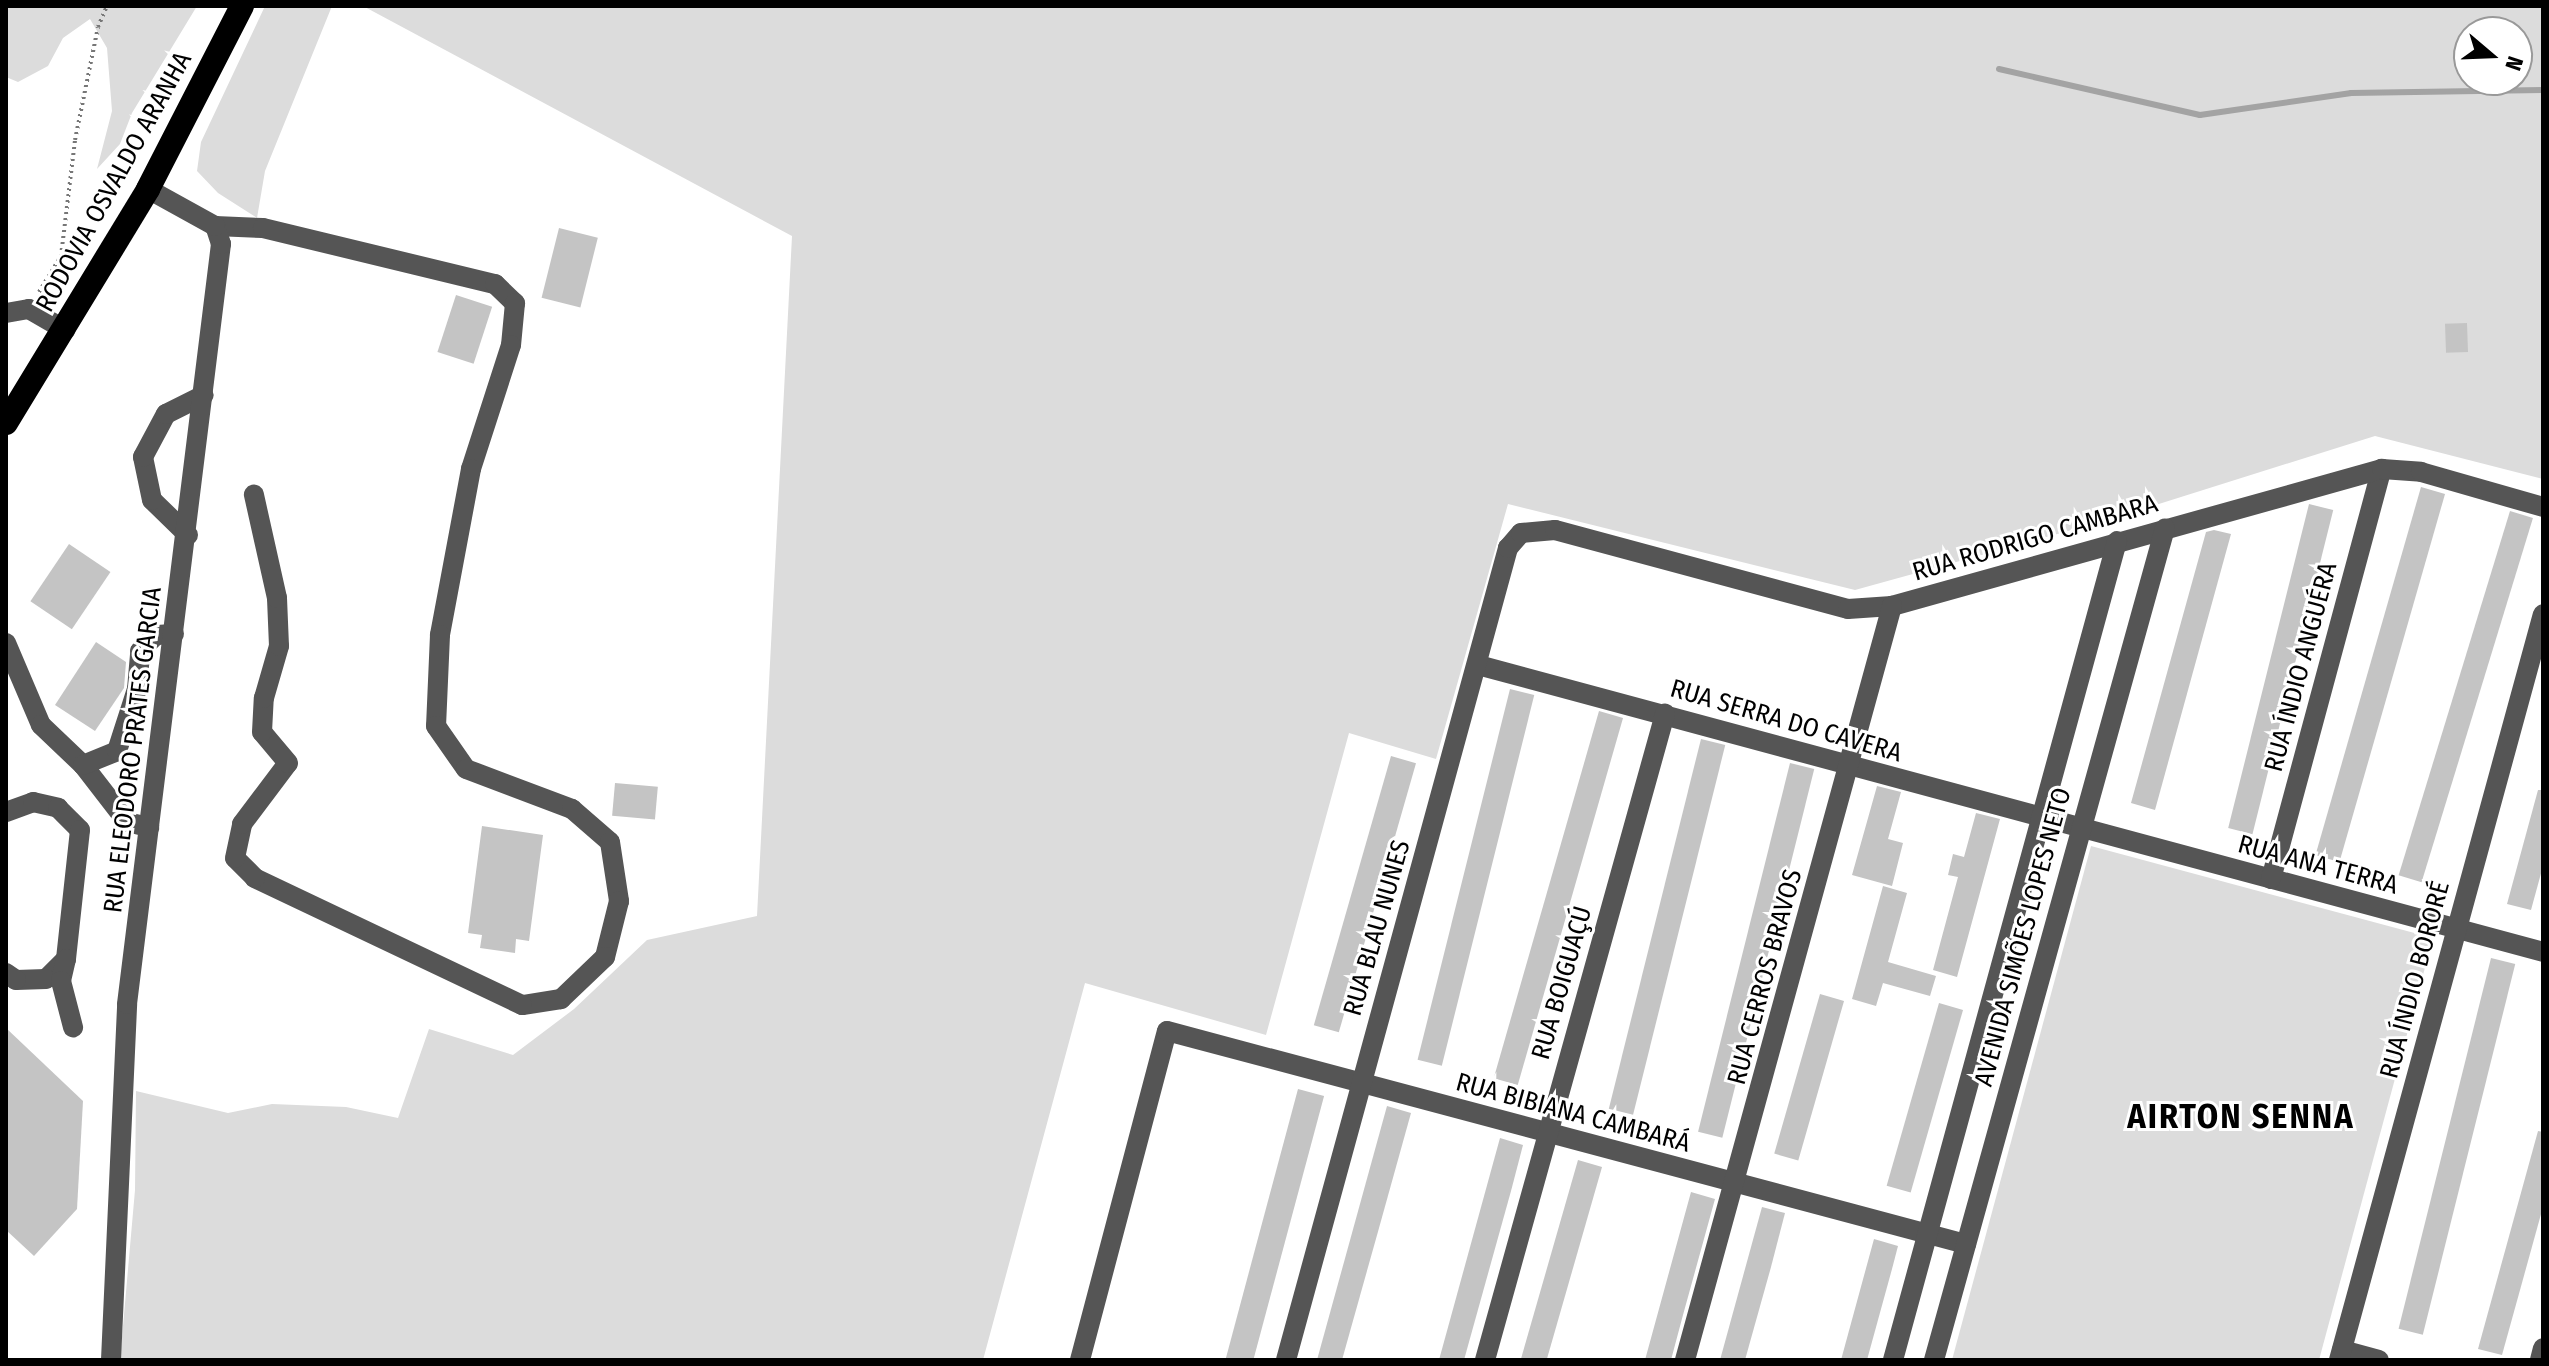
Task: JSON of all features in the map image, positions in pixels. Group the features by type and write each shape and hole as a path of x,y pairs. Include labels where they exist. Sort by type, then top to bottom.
{"highway":[{"name":"RODOVIA OSVALDO ARANHA","path":"6,423 148,189 242,6"}],"street":[{"path":"148,189 215,226 263,228 495,284 515,303 511,345 471,469 442,620 436,726 466,769 572,809 610,842 619,901 605,957 561,999 522,1005 255,878 235,858 242,824 288,763 262,732 264,698 279,646 277,598 254,495"},
{"name":"RUA ELEODORO PRATES GARCIA","path":"111,1360 127,1004 204,395 221,244 215,226"},
{"path":"6,313 29,309 65,330"},
{"path":"188,535 152,500 143,457 166,414 204,395"},
{"name":"RUA RODRIGO CAMBARA","path":"1540,528 1836,606 1892,606 2382,469 2421,472 2543,507"},
{"name":"RUA ÍNDIO ANGUÉRA","path":"2271,879 2382,469"},
{"name":"RUA BLAU NUNES","path":"1286,1360 1508,548 1521,533 1540,528"},
{"name":"AVENIDA SIMÕES LOPES NETO","path":"1934,1360 2165,528"},
{"name":"AVENIDA SIMÕES LOPES NETO","path":"1893,1360 2039,817 2117,541"},
{"name":"RUA CERROS BRAVOS","path":"1685,1360 1892,606"},
{"name":"RUA ÍNDIO BORORÉ","path":"2340,1355 2543,614"},
{"path":"83,765 117,751 137,689 140,651 156,635 174,634"},
{"path":"6,643 41,725 83,765 127,822 149,827"},
{"name":"RUA SERRA DO CAVERA","path":"1478,665 2080,827"},
{"name":"RUA BOIGUAÇÚ","path":"1485,1360 1665,714"},
{"path":"6,812 33,802 46,805 58,808 80,830 61,981 73,1027"},
{"name":"RUA ANA TERRA","path":"2080,827 2543,952"},
{"path":"6,973 16,980 46,979 66,959"},
{"name":"RUA BIBIANA CAMBARÁ","path":"1080,1360 1167,1031 1966,1244"},
{"path":"2540,1360 2543,1348"},
{"path":"2340,1355 2379,1360"}],"path":[{"path":"29,309 61,256 75,140 98,27 107,6"}],"shaded area":[{"path":"6,6 197,6 132,113 120,144 97,169 112,111 107,48 90,19 63,38 48,66 18,82 6,77"},
{"path":"265,6 332,6 265,171 257,218 218,193 197,171 201,142"},
{"path":"363,6 2543,6 2543,479 2375,436 2108,520 1855,590 1508,504 1436,759 1349,733 1266,1035 1085,983 983,1360 120,1360 135,1190 136,1091 228,1113 272,1104 346,1107 398,1118 429,1029 513,1055 574,1009 647,940 757,916 792,236"},
{"path":"2091,846 2433,938 2319,1360 1952,1360"}],"building":[{"path":"559,228 598,238 580,308 542,298"},
{"path":"456,295 492,307 474,364 437,352"},
{"path":"2467,323 2468,352 2446,353 2445,324"},
{"path":"2421,487 2445,494 2339,862 2315,855"},
{"path":"2309,504 2333,510 2252,834 2228,828"},
{"path":"2510,511 2533,518 2422,882 2399,875"},
{"path":"2214,530 2231,534 2155,810 2131,803 2206,532"},
{"path":"69,544 110,572 72,629 30,601"},
{"path":"96,642 126,662 124,688 95,731 55,705"},
{"path":"1510,689 1534,695 1442,1066 1418,1060"},
{"path":"1599,711 1623,718 1518,1085 1494,1078"},
{"path":"1701,739 1725,745 1633,1115 1609,1109"},
{"path":"1391,756 1416,763 1339,1032 1314,1025"},
{"path":"1790,763 1814,769 1722,1138 1698,1132"},
{"path":"615,783 658,787 655,820 612,816"},
{"path":"1877,786 1901,792 1888,839 1903,843 1892,886 1852,875"},
{"path":"2538,790 2543,790 2543,866 2531,910 2507,904"},
{"path":"1976,813 2000,819 1957,977 1933,970 1958,877 1948,875 1953,854 1964,857"},
{"path":"482,826 543,835 529,941 516,939 515,953 480,948 482,935 468,933"},
{"path":"1883,886 1907,893 1888,962 1936,976 1930,996 1883,983 1876,1006 1852,999"},
{"path":"2491,958 2515,964 2423,1335 2399,1329"},
{"path":"1820,994 1844,1001 1798,1160 1774,1154"},
{"path":"1939,1003 1963,1010 1911,1193 1887,1186"},
{"path":"6,1028 83,1101 77,1209 34,1256 6,1230"},
{"path":"1298,1089 1324,1096 1253,1360 1225,1360"},
{"path":"1387,1106 1411,1113 1342,1360 1317,1360"},
{"path":"2538,1131 2543,1132 2543,1207 2502,1355 2478,1349"},
{"path":"1500,1138 1523,1145 1511,1191 1464,1360 1439,1360"},
{"path":"1578,1160 1602,1167 1547,1360 1521,1359"},
{"path":"1691,1192 1715,1199 1671,1360 1645,1360"},
{"path":"1762,1207 1785,1213 1771,1267 1745,1360 1720,1360"},
{"path":"1874,1239 1898,1246 1892,1269 1867,1360 1841,1360"}],"waterway":[{"path":"1999,69 2200,115 2351,93 2543,90"}],"district":[{"name":"AIRTON SENNA","path":"2241,1117"}]}
